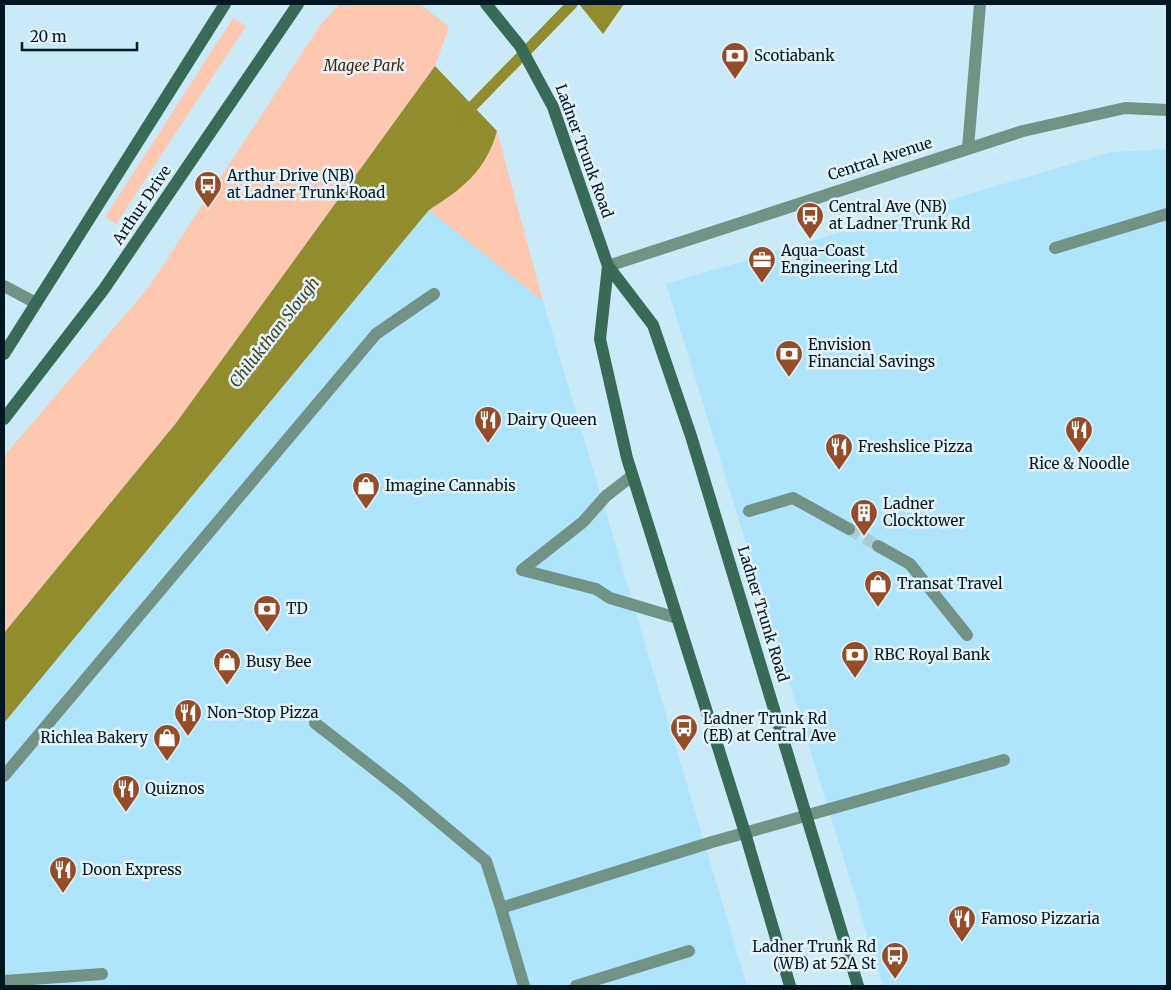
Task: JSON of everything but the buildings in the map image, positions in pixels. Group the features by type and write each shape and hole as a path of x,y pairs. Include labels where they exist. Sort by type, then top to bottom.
{"main road":[{"path":"4,354 225,4"},
{"name":"Arthur Drive","path":"4,419 104,290 298,4"},
{"name":"Ladner Trunk Road","path":"486,4 520,46 542,84 553,107 582,186 608,266 653,325 694,446 858,986"},
{"name":"Ladner Trunk Road","path":"608,266 600,339 632,476 745,832 790,986"}],"street":[{"path":"968,148 980,4"},
{"name":"Central Avenue","path":"608,266 1023,131 1125,108 1167,110"},
{"path":"1054,248 1167,214"},
{"path":"4,286 36,303"},
{"path":"4,776 376,334 434,294"},
{"path":"632,476 606,496 583,522 522,570 596,589 610,598 677,618"},
{"path":"749,511 793,498 849,529"},
{"path":"878,546 910,564 967,635"},
{"path":"314,723 401,790 486,861 524,986"},
{"path":"501,908 745,832 1004,760"},
{"path":"576,986 689,951"},
{"path":"4,980 102,974"}],"shaded area":[{"path":"1167,149 1167,986 883,986 666,284 1111,152"},
{"path":"429,210 543,301 747,986 4,986 4,723"}],"green space":[{"name":"Magee Park","path":"340,4 420,4 449,27 435,66 176,423 4,633 4,456 148,288 321,24"},
{"path":"233,18 246,26 116,224 105,217"},
{"path":"497,131 543,301 429,210 471,178 486,157"}],"water":[{"path":"579,4 624,4 603,34"},
{"path":"435,66 497,131 492,145 479,168 462,186 429,210 4,723 4,633 176,423"}],"waterway":[{"name":"Chilukthan Slough","path":"463,116 572,4"}],"tunnel":[{"path":"849,529 878,546"}],"place":[{"name":"Scotiabank","path":"735,80"},
{"name":"Arthur Drive (NB) at Ladner Trunk Road","path":"208,209"},
{"name":"Central Ave (NB) at Ladner Trunk Rd","path":"810,240"},
{"name":"Aqua-Coast Engineering Ltd","path":"762,284"},
{"name":"Envision Financial Savings","path":"789,378"},
{"name":"Dairy Queen","path":"488,444"},
{"name":"Rice & Noodle","path":"1079,454"},
{"name":"Freshslice Pizza","path":"839,471"},
{"name":"Imagine Cannabis","path":"366,510"},
{"name":"Ladner Clocktower","path":"864,537"},
{"name":"Transat Travel","path":"878,608"},
{"name":"TD","path":"267,633"},
{"name":"RBC Royal Bank","path":"855,679"},
{"name":"Busy Bee","path":"227,686"},
{"name":"Non-Stop Pizza","path":"188,737"},
{"name":"Ladner Trunk Rd (EB) at Central Ave","path":"684,752"},
{"name":"Richlea Bakery","path":"167,762"},
{"name":"Quiznos","path":"126,813"},
{"name":"Doon Express","path":"63,894"},
{"name":"Famoso Pizzaria","path":"962,943"},
{"name":"Ladner Trunk Rd (WB) at 52A St","path":"895,980"}]}
